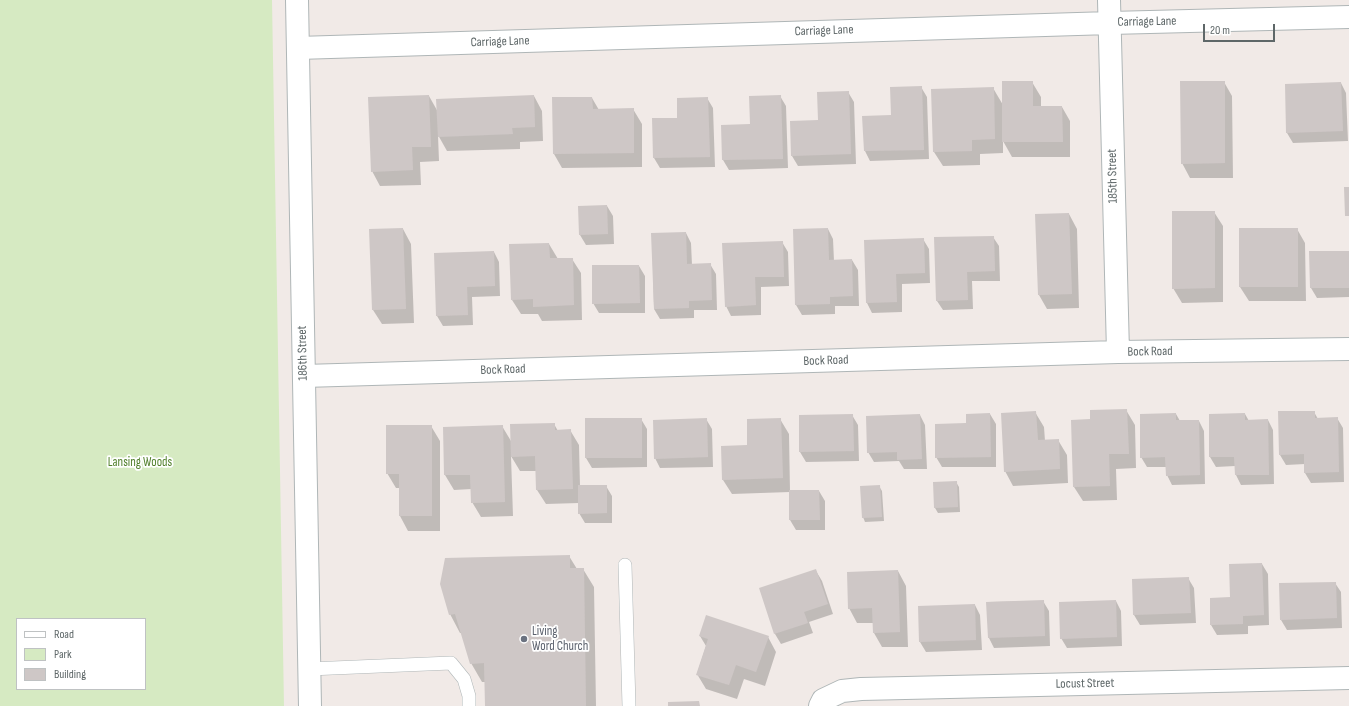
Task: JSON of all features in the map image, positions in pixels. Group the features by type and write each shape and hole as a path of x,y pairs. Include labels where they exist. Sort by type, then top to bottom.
{"street":[{"name":"186th Street","path":"297,0 310,706"},
{"name":"185th Street","path":"1109,0 1118,352"},
{"name":"Carriage Lane","path":"298,48 1110,22 1349,17"},
{"name":"Bock Road","path":"304,376 1118,352 1349,349"},
{"name":"Locust Street","path":"822,703 842,691 861,689 1349,678"}],"lane":[{"path":"625,565 629,706"},
{"path":"309,669 451,663 464,679 469,706"}],"green space":[{"name":"Lansing Woods","path":"0,0 272,0 284,706 0,706"}],"building":[{"path":"1002,81 1033,81 1033,106 1062,106 1063,142 1002,142"},
{"path":"1180,81 1225,81 1225,163 1181,164"},
{"path":"1341,82 1343,131 1286,133 1285,84"},
{"path":"922,86 924,150 864,151 862,116 891,115 890,87"},
{"path":"994,87 995,139 972,140 972,151 933,152 931,89"},
{"path":"849,91 851,154 791,156 790,121 818,120 817,92"},
{"path":"429,95 431,147 412,147 413,170 371,172 368,97"},
{"path":"534,95 535,127 512,128 513,134 438,137 436,99"},
{"path":"781,95 783,159 722,160 721,125 750,124 749,96"},
{"path":"552,97 592,97 593,109 634,108 634,153 553,154"},
{"path":"708,97 710,157 653,158 652,118 677,118 677,98"},
{"path":"1344,187 1349,187 1349,216 1345,216"},
{"path":"607,205 608,234 579,235 578,206"},
{"path":"1172,211 1215,211 1215,288 1172,289"},
{"path":"1069,213 1072,294 1038,295 1035,214"},
{"path":"403,228 406,309 372,310 369,229"},
{"path":"828,228 829,260 852,259 853,296 830,297 830,304 795,305 793,229"},
{"path":"1239,228 1298,228 1298,287 1239,287"},
{"path":"686,232 687,264 711,263 712,300 689,301 689,308 654,309 651,233"},
{"path":"994,236 995,271 967,272 968,300 936,301 934,237"},
{"path":"924,238 925,273 896,274 897,302 866,303 864,240"},
{"path":"783,241 784,277 755,277 756,305 725,307 722,243"},
{"path":"549,243 550,258 573,258 574,305 533,307 533,299 511,300 509,244"},
{"path":"494,251 495,286 467,287 468,315 436,316 434,253"},
{"path":"1309,251 1349,251 1349,288 1310,288"},
{"path":"592,265 639,265 640,303 592,304"},
{"path":"1127,409 1129,454 1109,454 1110,486 1073,487 1071,420 1090,419 1090,410"},
{"path":"1036,411 1038,440 1059,439 1060,469 1004,472 1001,413"},
{"path":"1278,411 1315,411 1315,418 1338,417 1339,472 1304,473 1304,454 1279,455"},
{"path":"990,413 991,457 935,458 935,424 966,423 966,414"},
{"path":"1176,413 1176,420 1199,420 1200,475 1166,476 1165,457 1140,458 1140,414"},
{"path":"1245,413 1245,420 1268,419 1269,475 1235,475 1234,457 1209,457 1209,414"},
{"path":"853,414 854,451 799,452 799,415"},
{"path":"920,414 922,459 897,460 897,452 867,453 866,416"},
{"path":"585,418 642,418 642,458 585,458"},
{"path":"707,418 708,457 654,459 653,420"},
{"path":"781,418 783,478 722,480 721,446 747,445 747,419"},
{"path":"555,423 555,430 571,429 573,489 536,490 535,456 511,457 510,424"},
{"path":"386,425 432,425 432,516 399,516 399,474 386,474"},
{"path":"503,425 505,502 471,503 470,475 444,475 443,427"},
{"path":"957,481 958,507 934,508 933,482"},
{"path":"578,485 607,485 607,513 578,514"},
{"path":"880,485 882,517 862,518 860,486"},
{"path":"789,490 819,490 820,520 789,520"},
{"name":"Living Word Church","path":"570,555 570,568 584,568 586,706 485,706 484,663 470,664 455,614 449,615 440,584 445,558"},
{"path":"1262,563 1264,615 1243,616 1243,624 1210,625 1210,598 1230,597 1229,564"},
{"path":"816,569 828,604 804,612 808,623 774,634 759,588"},
{"path":"898,570 900,632 873,633 872,608 848,609 847,572"},
{"path":"1189,577 1191,613 1133,615 1132,579"},
{"path":"1336,582 1337,618 1280,620 1279,583"},
{"path":"1044,600 1045,636 988,638 986,602"},
{"path":"1116,600 1117,637 1060,639 1059,602"},
{"path":"975,604 976,640 919,642 918,606"},
{"path":"706,615 769,636 756,672 736,665 729,685 696,675 708,639 699,636"},
{"path":"699,701 700,706 668,706 668,702"}],"place":[{"name":"Living Word Church","path":"524,639"}]}
